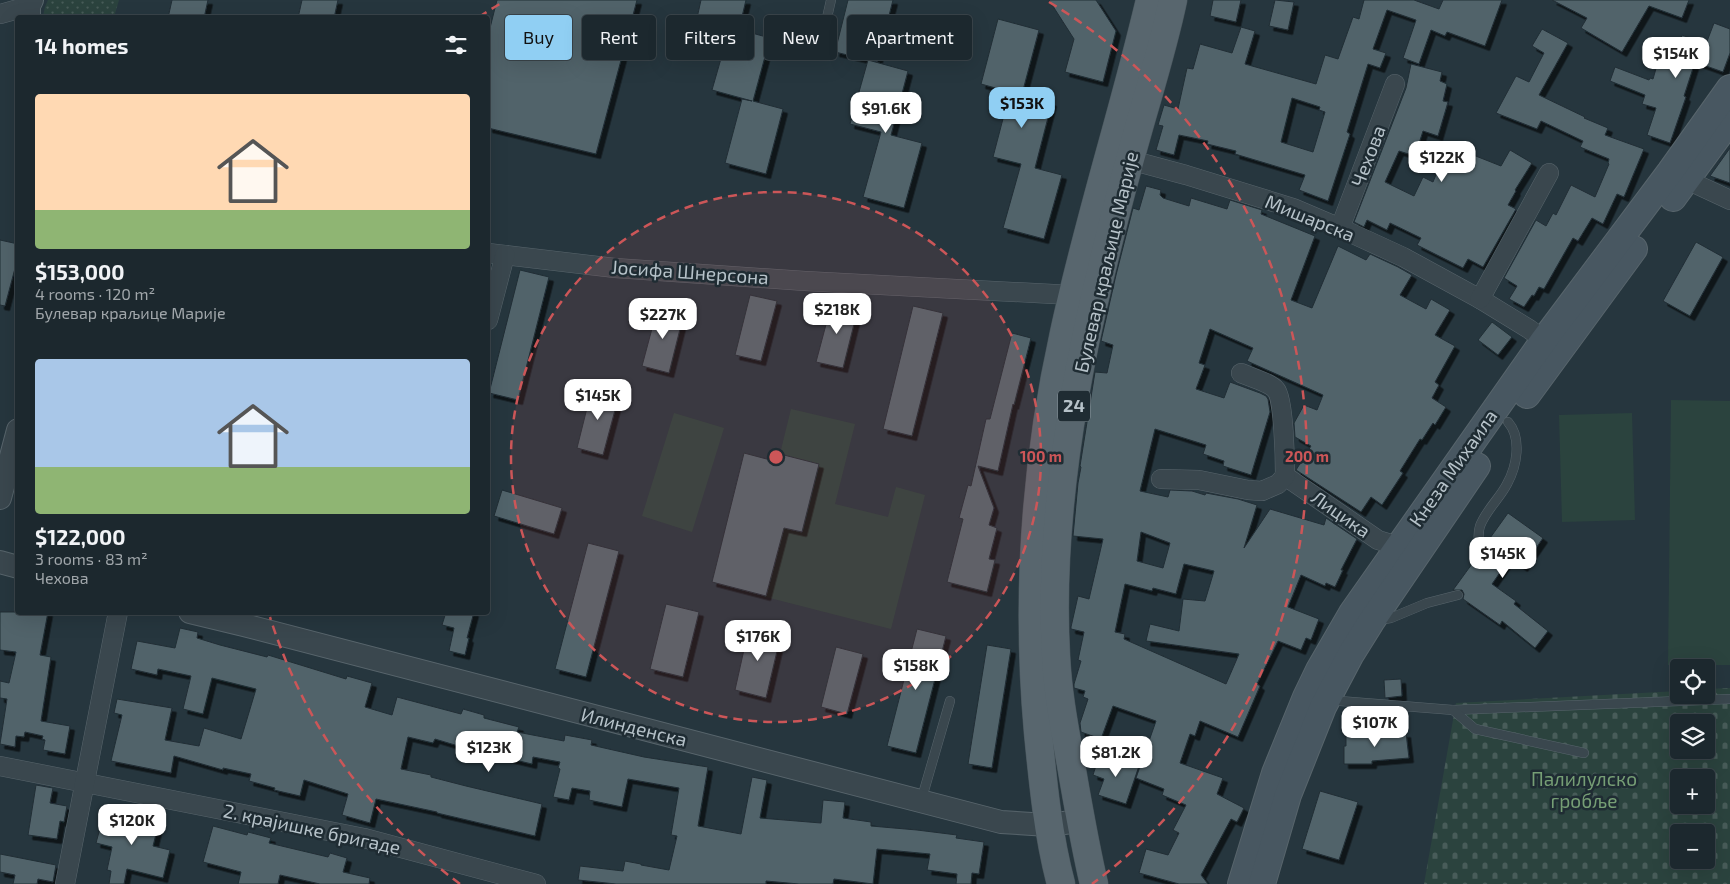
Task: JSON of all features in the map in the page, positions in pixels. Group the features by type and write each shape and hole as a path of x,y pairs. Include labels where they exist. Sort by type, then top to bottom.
{"main road":[{"name":"Булевар краљице Марије","path":"1061,884 1048,825 1035,707 1032,588 1038,498 1057,370 1072,295 1150,0"},
{"name":"Булевар краљице Марије","path":"1094,884 1080,821 1064,727 1056,657 1055,580 1058,518 1069,431 1080,367 1100,274 1173,0"},
{"name":"Кнеза Михаила","path":"1241,884 1275,773 1308,693 1352,613 1544,340 1670,172 1730,88"},
{"name":"Кнеза Михаила","path":"1262,884 1288,795 1329,696 1350,654 1508,422 1730,120"}],"street":[{"path":"0,14 30,8"},
{"name":"Чехова","path":"1340,228 1395,84"},
{"name":"Мишарска","path":"1130,160 1293,208 1340,228 1403,257 1480,299 1544,340"},
{"path":"1480,299 1549,173"},
{"path":"1687,180 1730,200"},
{"name":"Јосифа Шнерсона","path":"496,254 615,268 1072,295"},
{"path":"490,304 496,254"},
{"path":"1161,480 1199,480 1262,491 1278,484 1285,476 1285,446 1278,393 1271,386 1241,373"},
{"path":"0,498 15,441"},
{"name":"Лицика","path":"1285,476 1378,540 1398,546"},
{"path":"0,562 15,566"},
{"path":"66,884 117,615"},
{"name":"Илинденска","path":"214,615 245,619 1001,822 1048,825 1080,821"},
{"name":"2. крајишке бригаде","path":"0,766 364,838 536,884"}],"lane":[{"path":"827,15 830,0"},
{"path":"1480,552 1478,534 1480,526 1508,483 1515,460 1517,448 1514,429 1508,422"},
{"path":"1371,622 1391,618 1427,603 1458,595"},
{"path":"1329,696 1340,701 1453,710 1730,699"},
{"path":"920,801 950,701"},
{"path":"1453,710 1475,729 1584,753"}],"green space":[{"path":"48,0 119,0 115,15 43,15"},
{"path":"1671,400 1730,401 1730,665 1715,665 1715,659 1670,659 1670,665 1668,665"},
{"path":"791,409 855,424 835,504 888,517 896,487 925,495 891,629 766,597 784,528 802,532 819,464 780,454"},
{"path":"674,413 724,428 692,532 642,516"},
{"path":"1632,413 1635,520 1562,522 1559,415"},
{"name":"Палилулско гробље","path":"1730,688 1730,884 1424,884 1456,703 1670,691 1670,704 1715,704 1715,689"}],"building":[{"path":"172,0 208,0 205,15 169,15"},
{"path":"302,0 338,0 335,15 299,15"},
{"path":"497,0 637,0 633,15 582,15 582,60 621,60 596,154 490,128 490,28"},
{"path":"701,0 746,0 742,15 698,15"},
{"path":"848,0 893,0 889,15 847,15 847,55 837,52 837,44"},
{"path":"1049,0 1096,0 1116,31 1103,82 1065,72 1074,39"},
{"path":"1213,0 1241,0 1236,22 1210,16"},
{"path":"1275,0 1294,2 1288,30 1269,26"},
{"path":"1364,0 1414,0 1439,9 1443,0 1502,0 1485,46 1447,32 1445,36 1431,30 1419,64 1403,58 1416,20 1387,10 1373,49 1386,53 1380,68 1368,64 1347,132 1350,134 1328,201 1299,190 1305,175 1235,154 1236,151 1207,144 1208,141 1179,135 1174,155 1156,150 1163,126 1158,125 1164,105 1178,109 1187,68 1193,69 1200,44 1232,53 1241,27 1255,31 1245,64 1316,84 1325,55 1338,59 1353,17 1359,19","holes":["1292,98 1320,107 1319,110 1325,112 1313,152 1281,142"]},
{"path":"1552,0 1689,0 1682,18 1649,6 1622,52 1581,28 1587,18"},
{"path":"998,19 1039,30 1022,94 1052,102 1035,168 1062,175 1044,239 1003,228 1021,164 993,157 1010,92 981,84"},
{"path":"1714,23 1730,29 1730,53 1723,72 1695,62 1684,96 1686,97 1670,143 1647,135 1656,108 1642,104 1645,95 1610,81 1615,67 1649,80 1650,78 1653,79 1657,65 1670,69 1682,35 1706,44"},
{"path":"1542,29 1568,43 1539,95 1608,128 1605,135 1644,149 1624,197 1617,194 1603,224 1592,218 1578,241 1573,238 1544,289 1539,287 1524,307 1509,299 1517,286 1504,278 1536,220 1546,226 1553,213 1556,215 1571,185 1595,197 1609,164 1609,159 1580,147 1583,141 1541,121 1537,129 1496,113 1516,76 1529,82 1544,53 1532,46"},
{"path":"754,34 764,36 764,60 753,101 783,109 766,174 725,163 742,99 752,101 712,90 721,60 754,60"},
{"path":"868,60 908,71 891,135 922,143 904,208 863,197 881,132 850,124"},
{"path":"1411,64 1442,72 1440,81 1447,84 1443,101 1448,102 1438,136 1423,131 1415,156 1399,151 1385,182 1414,196 1423,177 1433,182 1448,145 1501,166 1510,150 1532,163 1508,205 1516,209 1483,267 1468,259 1463,268 1417,245 1421,238 1390,223 1387,230 1367,220 1364,227 1354,222 1406,88"},
{"path":"1730,148 1730,183 1710,176"},
{"path":"1146,186 1161,190 1160,195 1163,198 1189,206 1191,198 1227,209 1230,200 1262,210 1261,214 1315,236 1291,300 1312,308 1338,246 1366,260 1370,254 1412,275 1400,295 1426,309 1431,299 1450,310 1435,335 1455,346 1435,382 1439,385 1432,398 1446,407 1435,425 1433,423 1422,440 1420,439 1400,471 1403,473 1382,505 1371,497 1361,512 1296,470 1311,446 1295,437 1294,423 1304,405 1317,410 1323,395 1247,361 1253,348 1210,329 1199,363 1205,365 1196,389 1224,398 1230,382 1260,393 1268,399 1270,412 1251,475 1223,466 1224,461 1203,454 1206,445 1155,429 1140,491 1168,497 1170,490 1192,491 1205,495 1206,493 1238,499 1257,505 1244,548 1270,509 1324,525 1326,518 1357,539 1341,570 1343,570 1335,587 1326,583 1325,586 1301,575 1288,607 1319,619 1311,640 1306,638 1301,650 1278,641 1257,684 1260,686 1238,737 1200,721 1195,736 1190,734 1180,763 1223,778 1217,794 1244,808 1237,822 1231,819 1201,875 1208,884 1179,884 1139,873 1146,849 1168,855 1179,833 1173,830 1186,805 1162,795 1164,789 1136,778 1156,721 1113,706 1101,739 1081,732 1080,723 1088,699 1083,697 1085,691 1074,688 1081,661 1078,660 1084,632 1071,629 1071,627 1078,596 1089,599 1103,539 1073,536 1080,466 1095,372 1107,373 1113,345 1101,341 1116,275 1133,208 1139,210","holes":["1141,532 1170,543 1163,568 1137,561","1184,564 1214,571 1205,601 1183,599 1179,631 1150,624 1146,641 1239,654 1226,684 1124,639 1125,634 1115,632 1125,584 1152,591 1153,588 1176,594"]},
{"path":"0,240 15,243 15,268 5,306 0,305"},
{"path":"1696,242 1723,257 1690,316 1663,301"},
{"path":"520,270 549,277 518,400 490,393"},
{"path":"750,295 777,301 761,361 735,355"},
{"path":"832,302 858,308 843,368 816,362"},
{"path":"658,306 684,313 669,373 642,366"},
{"path":"913,306 943,313 912,436 883,429"},
{"path":"1492,322 1512,337 1498,355 1478,340"},
{"path":"1012,333 1031,338 1013,404 998,471 978,466 994,508 989,525 997,528 989,559 995,560 987,592 947,582 963,519 959,518 968,485 971,486 986,419 990,419"},
{"path":"592,388 619,395 603,455 577,448"},
{"path":"744,453 778,462 780,454 819,464 802,532 784,528 766,596 712,582"},
{"path":"502,490 562,508 554,534 494,516"},
{"path":"1508,513 1543,538 1523,567 1510,558 1492,584 1516,601 1514,604 1548,631 1535,648 1502,621 1500,625 1463,599 1464,594 1462,590 1453,590 1477,557 1481,558 1486,555 1485,545"},
{"path":"588,543 619,551 586,677 555,669"},
{"path":"666,604 699,612 683,677 650,669"},
{"path":"0,612 15,612 15,615 47,615 40,655 51,657 41,721 70,726 65,754 43,750 45,740 42,739 43,736 25,732 24,737 16,736 15,747 0,744 7,699 0,698 0,681 9,683 16,652 0,650"},
{"path":"445,615 473,615 465,655 449,651 454,628 442,625"},
{"path":"749,627 781,634 766,698 735,690"},
{"path":"180,628 198,632 197,638 220,645 267,657 268,655 346,679 347,676 372,683 365,707 392,715 397,697 461,714 463,709 484,715 484,718 519,727 517,732 564,741 565,735 592,740 591,745 644,757 708,767 698,826 741,834 752,777 767,780 760,818 821,823 823,800 845,802 843,818 871,822 871,826 957,835 956,838 984,842 979,874 972,873 971,884 956,884 957,874 927,870 930,854 877,849 873,884 834,879 833,884 799,884 766,881 766,884 616,884 578,880 580,866 623,871 625,861 669,870 677,836 671,835 679,788 628,779 622,807 589,800 590,791 572,788 569,800 553,797 560,762 533,757 532,764 435,739 433,743 408,737 401,769 542,804 535,836 376,799 370,823 342,815 348,794 304,780 300,796 274,790 275,788 249,781 251,774 223,768 223,770 174,756 171,773 111,761 122,715 114,713 117,699 172,708 165,740 199,746 204,728 241,739 256,689 212,678 203,714 183,709 191,676 158,669 157,675 131,669 137,641 175,648"},
{"path":"917,629 946,636 916,753 887,746"},
{"path":"987,645 1011,649 992,768 968,764"},
{"path":"836,647 863,654 847,714 821,707"},
{"path":"1401,679 1402,696 1385,698 1384,680"},
{"path":"1367,732 1367,736 1406,733 1409,758 1372,761 1372,764 1344,764 1346,733"},
{"path":"1100,753 1139,766 1126,804 1098,795 1104,779 1093,775"},
{"path":"36,785 53,788 50,803 67,806 64,822 60,821 57,839 28,835"},
{"path":"1320,791 1358,802 1339,860 1302,849"},
{"path":"105,810 159,822 153,846 170,850 163,878 127,869 124,884 109,884 111,871 107,870 112,847 96,843"},
{"path":"213,826 247,835 248,832 271,838 269,843 328,857 330,853 347,858 343,872 370,878 369,884 320,884 280,875 278,884 238,884 241,872 203,862"},
{"path":"0,854 56,865 53,882 38,879 37,884 13,884 15,875 0,872"}]}
